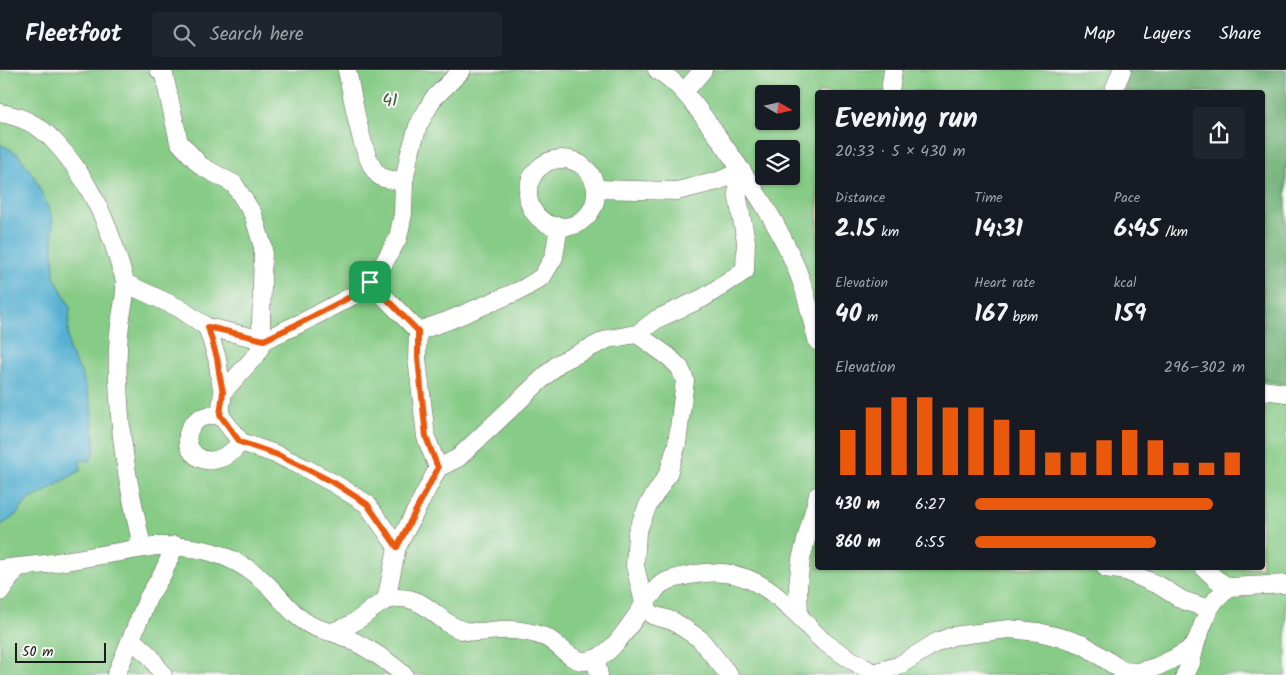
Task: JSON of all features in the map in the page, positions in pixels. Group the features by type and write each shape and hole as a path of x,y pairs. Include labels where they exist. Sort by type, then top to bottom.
{"street":[{"path":"158,70 164,75 179,142 201,166 234,184 253,214 263,247 261,325 264,340 257,354 223,392"},
{"path":"347,70 362,142 371,166 381,176 404,182"},
{"path":"125,283 179,308 208,327 264,340 352,296 370,282 384,263 398,238 404,182 418,126 433,99 462,70"},
{"path":"657,70 684,92 742,171 780,233 803,286 815,331"},
{"path":"684,92 703,70"},
{"path":"890,90 893,70"},
{"path":"1115,90 1122,70"},
{"path":"0,113 15,116 29,122 52,138 73,163 95,199 115,246 125,283 119,346 120,417 125,462 142,547"},
{"path":"565,159 576,162 586,168 593,178 596,189 594,205 585,218 576,224 565,227 559,226 544,222 536,215 528,196 529,184 534,173 542,165 553,160 565,159"},
{"path":"596,189 677,190 718,181 742,171"},
{"path":"386,600 397,547 438,468 458,458 559,363 608,339 637,334 657,319 703,298 745,271 746,241 737,193 742,171"},
{"path":"418,331 523,289 542,277 554,256 559,226"},
{"path":"370,282 418,331 418,358 426,437 438,468"},
{"path":"208,327 217,358 223,392 220,415 240,442 278,455 307,469 336,484 367,504 397,547"},
{"path":"637,334 680,368 685,380 677,444 668,474 648,505 637,532 635,566 644,603 652,615 674,621 700,639 729,675"},
{"path":"1265,390 1286,393"},
{"path":"220,415 198,419 190,428 188,436 189,446 193,454 209,462 218,460 227,456 240,442"},
{"path":"799,616 798,586 801,559 815,506"},
{"path":"116,675 148,598 163,573 175,546"},
{"path":"0,592 8,568 142,547 175,546 216,552 258,576 296,616 314,628 332,632 355,641 404,675"},
{"path":"1119,570 1126,571 1160,586 1182,600 1210,609"},
{"path":"1206,570 1217,580 1229,587 1286,584"},
{"path":"332,632 351,625 386,600 398,598 413,600 429,607 445,621 461,630 524,632 547,638 574,659 598,667 621,638 644,603 662,583 703,573 725,572 749,578 772,591 822,640 874,674 898,666 937,642 953,636 982,631 1010,629 1060,637 1084,645 1123,671 1138,672 1171,660 1187,651 1196,642"},
{"path":"1185,675 1210,609 1217,598 1229,587"},
{"path":"130,639 150,656 163,675"}],"green space":[{"name":"41","path":"0,70 1286,70 1286,675 0,675"},
{"path":"1129,70 1286,70 1286,384 1265,380 1265,90 1124,90"}],"water":[{"path":"0,144 18,154 34,176 52,216 54,276 70,307 69,351 81,372 91,404 95,450 89,461 80,460 81,470 28,500 16,515 0,526"}],"route":[{"path":"370,282 418,331 418,358 426,437 438,468 397,547 388,531 367,504 336,484 307,469 278,455 240,442 220,415 223,392 217,358 208,327 264,340 352,296 370,282"}]}
